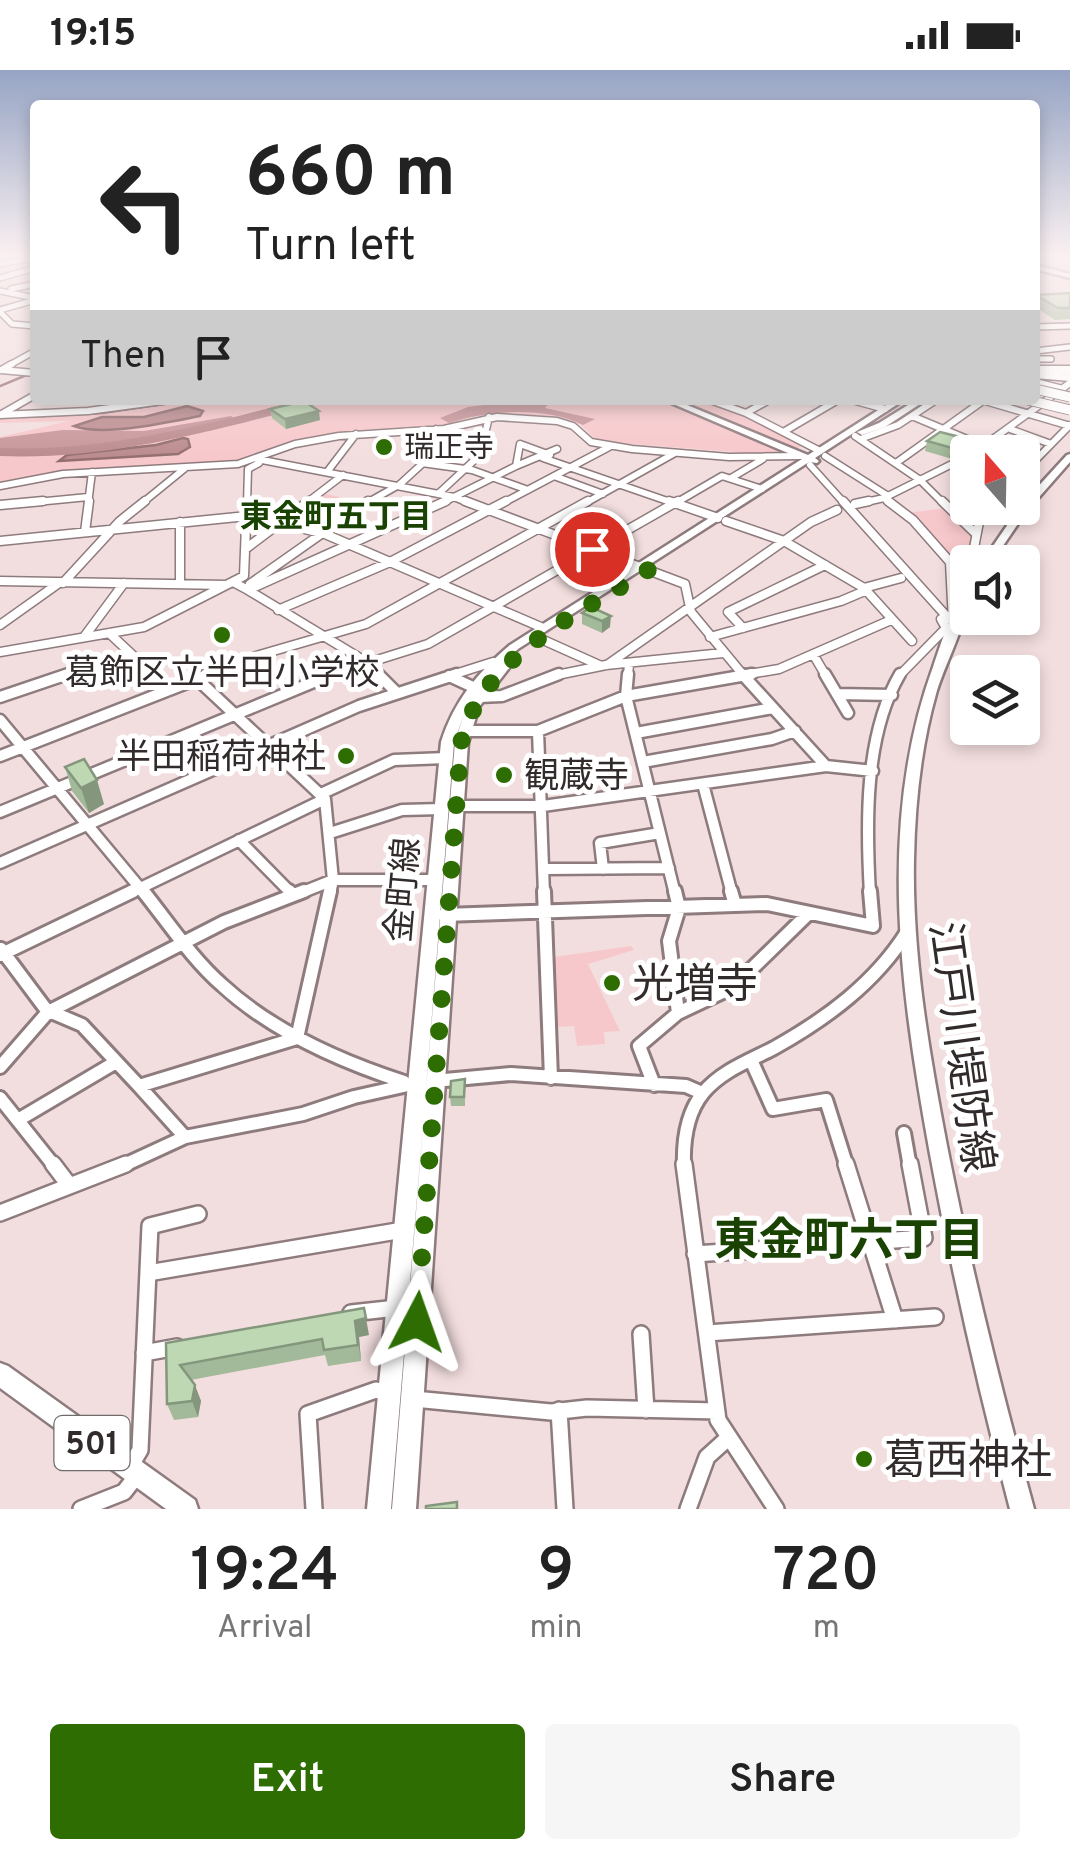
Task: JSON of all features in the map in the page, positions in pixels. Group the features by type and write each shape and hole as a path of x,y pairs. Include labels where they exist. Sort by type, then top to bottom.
{"highway":[{"path":"1040,382 1067,400"},
{"path":"1040,400 1067,400"},
{"path":"1040,400 1067,400"},
{"path":"860,435 914,405"}],"main road":[{"path":"1040,378 1070,373"},
{"path":"682,405 813,458 860,435 901,405"},
{"path":"813,458 892,405"},
{"path":"998,545 1022,510 1070,457"},
{"name":"金町線","path":"722,519 762,488 813,458"},
{"name":"金町線","path":"404,1509 427,1082 449,807 446,758 452,723 501,663 813,458"},
{"name":"江戸川堤防線","path":"950,618 916,754 907,866 909,928 920,1042 936,1134 993,1399 1022,1509"},
{"name":"金町線","path":"441,916 436,880 464,731 476,692"},
{"name":"金町線","path":"378,1509 405,1230 427,1082"},
{"name":"501","path":"0,1374 133,1471 170,1505"}],"street":[{"path":"0,330 12,324 30,326"},
{"path":"1040,326 1070,324"},
{"path":"1040,349 1070,347"},
{"path":"1040,351 1070,373 1067,400"},
{"path":"0,370 30,355"},
{"path":"1040,359 1051,359"},
{"path":"1040,377 1059,368"},
{"path":"0,370 30,373"},
{"path":"1040,382 1067,400"},
{"path":"30,399 0,414 136,405"},
{"path":"1002,435 1029,414 1067,400"},
{"path":"83,405 88,410"},
{"path":"724,405 785,431 813,458 932,603 950,606"},
{"path":"746,413 760,405"},
{"path":"785,431 829,405"},
{"path":"871,405 886,409"},
{"path":"860,435 912,416 928,405"},
{"path":"896,463 976,405"},
{"path":"999,405 1070,425 1040,453"},
{"path":"912,416 959,435"},
{"path":"438,494 480,456 489,418"},
{"path":"0,652 144,627 244,576 248,469 260,460 295,444 356,434 436,430 489,418 557,421 573,426 588,441 611,446 675,453 813,458 886,497 950,562"},
{"path":"1010,429 1051,444"},
{"path":"246,589 377,495 398,486 434,448 436,430"},
{"path":"327,472 356,434"},
{"path":"860,435 920,480 950,510"},
{"path":"516,466 520,444 550,454 570,468 784,541 865,589 912,640"},
{"path":"278,610 390,562 611,446"},
{"path":"0,756 256,656 366,624 675,453"},
{"path":"246,589 353,546 516,466 550,454"},
{"path":"730,478 763,458"},
{"path":"0,486 54,475 260,460 454,497 685,584 690,606 722,653 826,766"},
{"path":"422,464 466,468 528,490"},
{"path":"855,504 886,497 950,465"},
{"path":"0,625 62,583 112,529 184,468"},
{"path":"86,532 92,472"},
{"path":"248,547 342,475"},
{"path":"554,476 604,494"},
{"path":"0,812 236,714 428,644 722,476 762,488"},
{"path":"0,504 88,498"},
{"path":"604,666 784,541 838,510"},
{"path":"0,541 247,515 324,534 353,546 495,607 604,666"},
{"path":"180,522 180,584"},
{"path":"966,525 974,532"},
{"path":"974,545 974,532 979,525"},
{"path":"743,628 728,612 825,565"},
{"path":"710,636 901,578"},
{"path":"0,581 230,583 368,663 397,693"},
{"path":"83,638 124,583"},
{"path":"932,603 950,606"},
{"path":"441,916 768,904 872,926 868,885 873,771 892,695 898,675 946,628 950,615"},
{"path":"464,731 538,731 626,696 779,669 891,620"},
{"path":"109,633 169,690"},
{"path":"0,697 129,653"},
{"path":"449,676 476,692 498,698 538,680 604,666 722,653"},
{"path":"813,654 848,713"},
{"path":"0,863 397,693 501,663"},
{"path":"629,664 626,696 679,908 669,941 678,1013"},
{"path":"197,679 324,796 333,880 297,1038"},
{"path":"837,694 892,695"},
{"path":"636,734 772,708"},
{"path":"0,720 221,985 297,1038 393,1082 511,1074 686,1086 702,1094"},
{"path":"538,731 551,1078"},
{"path":"643,762 772,739 795,731"},
{"path":"185,1137 82,1025 49,1012 1,951 238,840 394,760 446,758"},
{"path":"330,833 402,810 543,806 826,766 873,771"},
{"path":"703,784 735,905"},
{"path":"603,869 600,843 660,833"},
{"path":"238,840 292,894"},
{"path":"545,870 669,868"},
{"path":"0,1068 49,1012 184,942 292,894 333,880 436,880"},
{"path":"654,1085 639,1046 678,1013 733,986 809,913"},
{"path":"776,1509 727,1439 716,1411 683,1153 688,1119 702,1094 842,1002 900,944 909,928"},
{"path":"139,1086 297,1038"},
{"path":"750,1060 773,1109 826,1100 896,1320"},
{"path":"18,1120 116,1062"},
{"path":"0,1213 185,1137 303,1114 354,1097 427,1082"},
{"path":"0,1098 69,1185"},
{"path":"695,1254 924,1238 904,1133"},
{"path":"81,1509 124,1492 140,1450 150,1226 198,1214"},
{"path":"148,1273 405,1230"},
{"path":"330,1318 398,1308"},
{"path":"707,1333 935,1317"},
{"path":"641,1334 646,1410"},
{"path":"144,1353 202,1342"},
{"path":"314,1509 308,1414 376,1390 411,1399 559,1410 716,1411"},
{"path":"559,1410 566,1509"},
{"path":"688,1509 707,1457 727,1439"}],"shaded area":[{"path":"548,405 545,408 595,419 583,425 551,415 517,412 449,423 440,418 468,407"},
{"path":"715,405 768,425 803,445 785,456 607,442 594,438 581,425 559,418 502,414 473,416 451,424 346,431 291,443 242,461 68,471 0,484 0,437 69,421 0,423 0,414 128,408"},
{"path":"187,406 203,411 200,416 136,427 102,430 74,426 102,417 144,417"},
{"path":"231,416 236,420 89,448 0,451 0,438 63,430 144,431"},
{"path":"188,439 190,447 178,454 59,461 67,455 156,445"},
{"path":"321,493 363,502 324,532 284,522"},
{"path":"946,508 950,512 950,525 964,525 971,532 972,545 950,545 950,556 907,513"},
{"path":"631,946 634,950 588,964 620,1031 604,1032 605,1044 577,1046 574,1026 556,1027 554,957"}],"building":[{"path":"310,405 319,411 285,419 270,409"},
{"path":"940,432 952,435 950,447 927,441"},
{"path":"591,607 611,616 602,621 582,613"},
{"path":"84,759 97,780 81,788 65,767"},
{"path":"465,1079 464,1097 450,1097 451,1081"},
{"path":"364,1308 366,1318 355,1321 358,1345 324,1350 322,1339 180,1365 195,1385 192,1401 167,1404 166,1343"},
{"path":"457,1502 457,1509 426,1509 426,1506"}],"waterway":[{"path":"0,386 29,374"},
{"path":"22,417 102,413 157,405"},
{"path":"0,452 110,447 293,406"}],"place":[{"name":"瑞正寺","path":"384,447"},
{"name":"葛飾区立半田小学校","path":"222,635"},
{"name":"半田稲荷神社","path":"346,756"},
{"name":"観蔵寺","path":"504,775"},
{"name":"光増寺","path":"612,983"},
{"name":"葛西神社","path":"864,1459"}],"district":[{"name":"東金町五丁目","path":"336,516"},
{"name":"東金町六丁目","path":"849,1239"}],"route":[{"path":"417,1322 461,743 473,707 506,665 648,570 592,549"}]}
